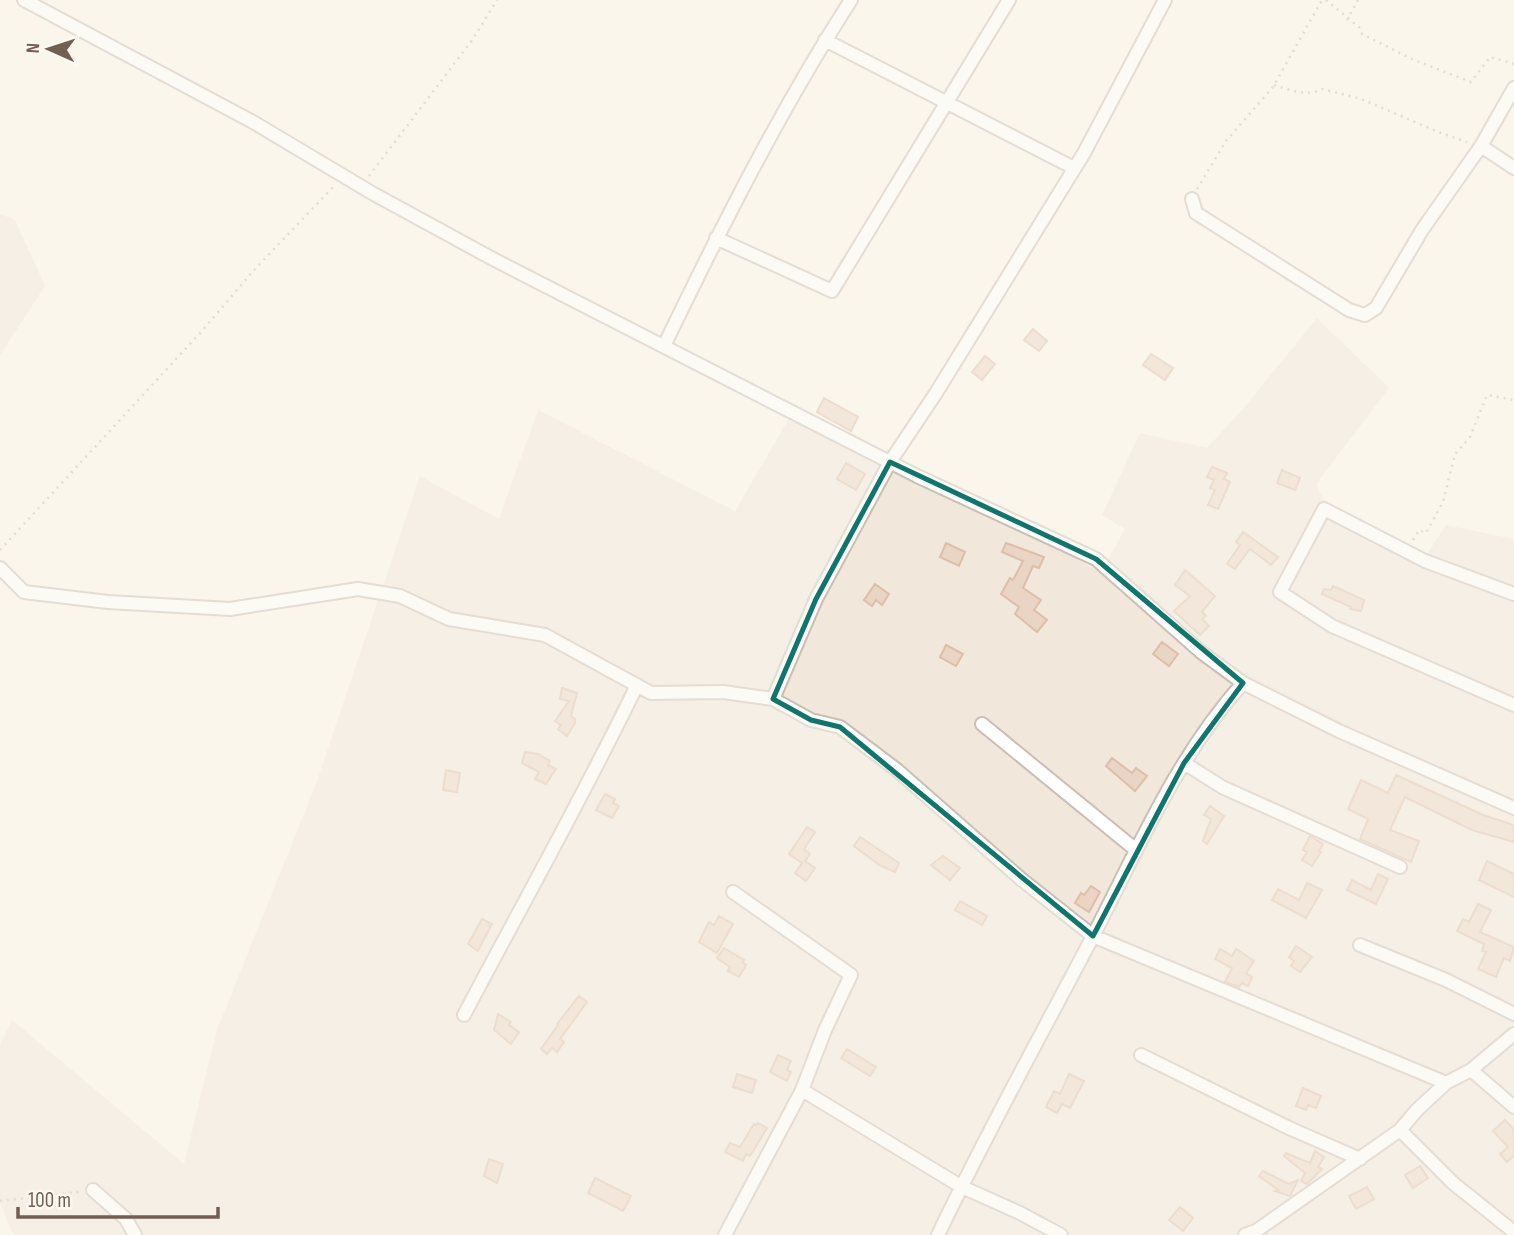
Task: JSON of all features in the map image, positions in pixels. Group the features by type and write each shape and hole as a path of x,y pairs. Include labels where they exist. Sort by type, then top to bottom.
{"street":[{"path":"24,0 253,122 361,187 493,259 890,462 1096,559 1201,652 1243,683 1339,731 1514,808"},
{"path":"664,346 716,238 825,40 851,0"},
{"path":"716,238 832,291 1009,0"},
{"path":"773,699 816,599 890,462 936,393 1074,168 1128,73 1165,0"},
{"path":"825,40 1074,168"},
{"path":"1192,199 1196,213 1349,310 1365,315 1376,308 1422,230 1480,146 1514,88"},
{"path":"1480,146 1514,168"},
{"path":"1514,594 1425,561 1324,509 1280,592 1332,626 1514,705"},
{"path":"0,568 24,592 108,602 230,609 358,589 400,596 449,619 545,635 651,693 723,692 773,699 811,720 840,727 897,770 1021,879 1093,936 1446,1083"},
{"path":"938,1235 1136,850 1184,763 1243,683"},
{"path":"464,1015 590,783 637,685"},
{"path":"982,724 1136,850"},
{"path":"1184,763 1222,787 1400,867"},
{"path":"725,1235 802,1090 825,1030 851,975 733,892"},
{"path":"1360,944 1446,980 1514,1014"},
{"path":"1245,1235 1256,1231 1401,1130 1417,1110 1446,1083 1471,1070 1514,1034"},
{"path":"1141,1055 1289,1128 1360,1159"},
{"path":"1471,1070 1514,1107"},
{"path":"802,1090 962,1186 1061,1235"},
{"path":"1401,1130 1453,1183 1514,1232"},
{"path":"93,1190 126,1219 135,1235"}],"path":[{"path":"361,187 473,39 498,0"},
{"path":"1192,199 1226,141 1274,85 1324,0 1359,27 1362,34 1414,60 1471,82 1490,57 1514,64"},
{"path":"1348,20 1358,0"},
{"path":"1274,85 1295,92 1314,93 1322,89 1361,99 1441,133 1480,146"},
{"path":"0,550 344,176"},
{"path":"1406,551 1419,530 1426,533 1443,502 1455,454 1469,437 1487,396 1514,400"},
{"path":"0,1201 93,1190"}],"highlighted area":[{"path":"890,462 1096,559 1243,683 1184,763 1093,936 840,727 811,720 773,699 816,599"}],"shaded area":[{"path":"0,214 15,220 45,286 0,355"},
{"path":"1317,318 1389,388 1316,484 1323,499 1359,531 1421,563 1446,525 1514,539 1514,1235 13,1235 0,1202 0,1045 12,1020 184,1164 217,1030 316,784 420,476 499,519 538,410 735,511 790,417 1026,529 1101,573 1125,529 1102,515 1140,433 1207,448 1243,409"}],"building":[{"path":"1033,329 1047,341 1039,351 1024,340"},
{"path":"1151,354 1173,368 1165,380 1143,365"},
{"path":"985,356 995,364 982,380 972,372"},
{"path":"824,398 858,417 851,431 817,412"},
{"path":"846,463 865,474 856,490 837,479"},
{"path":"1212,467 1227,473 1224,479 1230,482 1218,509 1208,505 1215,490 1210,488 1214,480 1207,477"},
{"path":"1282,470 1300,478 1295,490 1277,483"},
{"path":"1243,532 1278,557 1271,565 1250,549 1235,569 1227,564 1240,545 1236,542"},
{"path":"946,543 965,552 959,566 940,557"},
{"path":"1006,543 1044,557 1039,568 1033,566 1023,588 1041,600 1034,610 1047,620 1037,632 1015,614 1019,607 1001,594 1010,578 1013,580 1023,561 1002,552"},
{"path":"1185,570 1215,596 1202,612 1206,616 1202,619 1209,626 1200,635 1174,611 1190,596 1175,585"},
{"path":"875,584 889,594 882,605 876,600 872,606 864,600"},
{"path":"1333,586 1364,600 1361,611 1350,609 1351,607 1322,594 1324,589 1331,590"},
{"path":"1162,642 1178,654 1169,666 1153,654"},
{"path":"946,645 963,654 956,666 940,657"},
{"path":"562,688 577,693 571,716 575,723 567,736 558,729 561,725 555,721 569,701 560,699"},
{"path":"525,752 538,754 550,761 548,765 556,769 546,784 535,779 539,772 522,763"},
{"path":"1112,758 1132,773 1136,768 1147,776 1135,791 1106,766"},
{"path":"446,770 460,773 457,792 443,790"},
{"path":"1396,775 1483,815 1514,825 1514,842 1472,830 1405,797 1390,830 1419,841 1411,862 1360,839 1368,819 1348,809 1361,780 1388,793"},
{"path":"605,794 615,799 613,803 619,806 612,818 596,810"},
{"path":"1210,806 1224,816 1207,844 1203,841 1211,819 1204,815"},
{"path":"807,827 815,832 804,849 810,854 805,861 815,868 806,881 795,873 802,863 789,854"},
{"path":"1310,836 1323,844 1312,866 1302,860 1307,852 1303,850"},
{"path":"860,837 899,863 895,872 879,865 854,846"},
{"path":"943,856 960,868 950,880 931,865"},
{"path":"1487,861 1514,874 1514,897 1479,880"},
{"path":"1378,874 1388,879 1376,904 1347,890 1352,880 1371,890"},
{"path":"1307,883 1322,890 1306,918 1272,900 1278,889 1299,900"},
{"path":"1091,886 1100,892 1089,912 1075,903 1081,893 1084,895"},
{"path":"960,901 987,916 982,925 955,910"},
{"path":"1478,904 1491,910 1480,932 1514,947 1510,961 1504,958 1496,977 1478,969 1486,952 1482,951 1484,944 1457,931 1463,919 1469,922"},
{"path":"719,916 733,924 717,953 699,942 709,922 714,925"},
{"path":"482,919 492,924 478,951 468,944"},
{"path":"1296,946 1312,957 1300,972 1291,966 1294,961 1289,957"},
{"path":"724,948 744,960 746,965 739,977 728,971 730,967 717,958"},
{"path":"1220,949 1232,956 1236,949 1254,961 1246,973 1252,977 1248,986 1242,983 1239,987 1225,982 1232,968 1215,959"},
{"path":"579,996 587,1002 560,1039 564,1042 557,1052 552,1048 547,1054 541,1049"},
{"path":"498,1014 511,1022 509,1025 519,1032 511,1044 494,1030"},
{"path":"847,1049 876,1067 870,1076 841,1058"},
{"path":"778,1055 791,1061 787,1070 791,1072 787,1081 770,1072"},
{"path":"737,1074 756,1080 752,1093 733,1087"},
{"path":"1069,1074 1084,1081 1070,1108 1062,1104 1057,1113 1046,1107 1054,1091 1060,1094"},
{"path":"1303,1088 1321,1096 1316,1108 1308,1105 1306,1110 1296,1106"},
{"path":"1505,1120 1514,1130 1514,1156 1507,1162 1500,1154 1508,1147 1493,1131"},
{"path":"758,1123 767,1128 750,1156 746,1154 743,1161 725,1152 730,1143 740,1147 754,1124"},
{"path":"1315,1151 1324,1157 1318,1167 1322,1169 1307,1184 1301,1181 1305,1173 1284,1156 1286,1153 1310,1163"},
{"path":"489,1159 503,1164 497,1183 484,1176"},
{"path":"1420,1166 1428,1178 1413,1188 1405,1175"},
{"path":"1263,1171 1289,1184 1298,1180 1290,1196 1275,1191 1278,1190 1259,1176"},
{"path":"595,1178 631,1196 623,1211 588,1193"},
{"path":"1367,1187 1374,1199 1356,1209 1349,1196"},
{"path":"1180,1207 1193,1218 1183,1231 1169,1220"}]}
